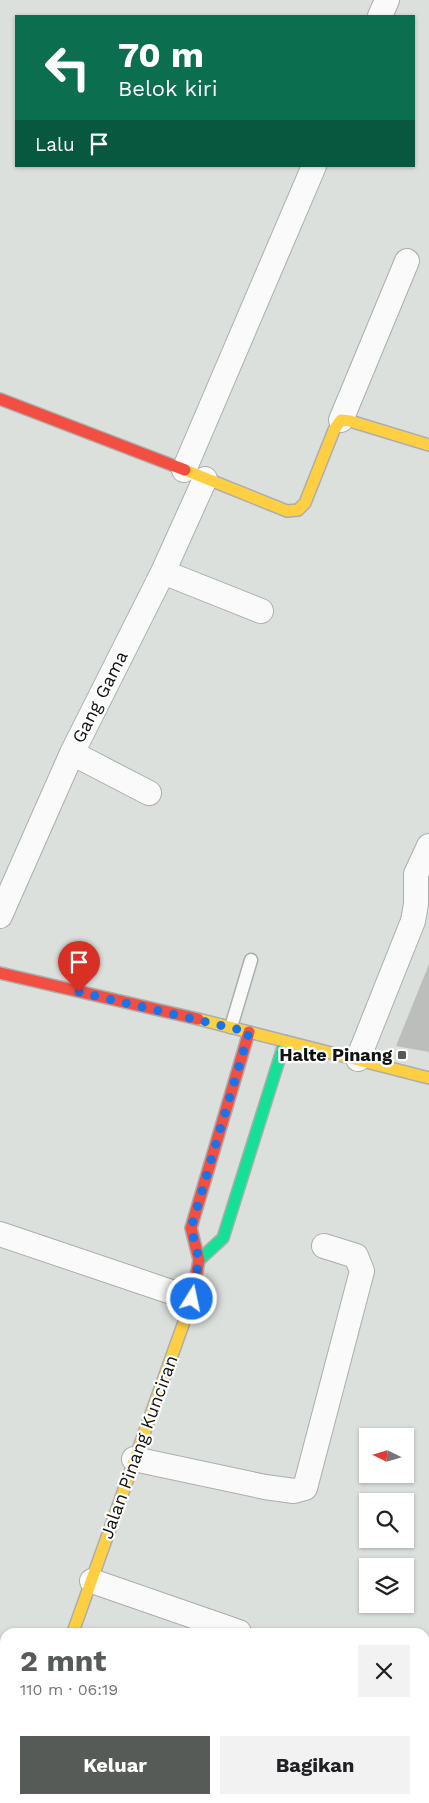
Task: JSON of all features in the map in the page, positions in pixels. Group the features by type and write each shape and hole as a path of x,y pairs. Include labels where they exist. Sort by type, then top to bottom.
{"main road":[{"path":"0,399 287,511 298,510 305,503 334,430 340,420 350,421 429,445"},
{"path":"1,977 231,1027 429,1078"},
{"name":"Jalan Pinang Kunciran","path":"74,1628 192,1299 199,1260 191,1228 249,1032"},
{"path":"199,1260 223,1238 285,1041"}],"street":[{"path":"380,15 387,0"},
{"name":"Gang Gama","path":"0,916 72,753 163,572 195,474 314,167"},
{"path":"340,420 407,261"},
{"path":"163,572 261,611"},
{"path":"72,753 150,793"},
{"path":"358,1059 413,921 416,904 416,874 429,846"},
{"path":"0,1234 192,1299"},
{"path":"134,1459 265,1488 294,1491 305,1488 362,1271 356,1256 324,1246"},
{"path":"92,1581 227,1628"}],"lane":[{"path":"231,1027 251,960"}],"building":[{"path":"429,964 429,1052 396,1046"}],"traffic: fast":[{"path":"199,1260 223,1238 285,1041"}],"traffic: slow":[{"path":"185,470 287,511 298,510 305,503 334,430 341,420 429,445"},
{"path":"198,1019 429,1078"},
{"path":"74,1628 189,1308"}],"traffic: jam":[{"path":"0,399 185,470"},
{"path":"0,973 198,1019"},
{"path":"189,1308 199,1260 191,1228 249,1032"}],"place":[{"name":"Halte Pinang","path":"402,1055"}],"route":[{"path":"79,992 249,1032 191,1228 199,1260 192,1299"}]}
